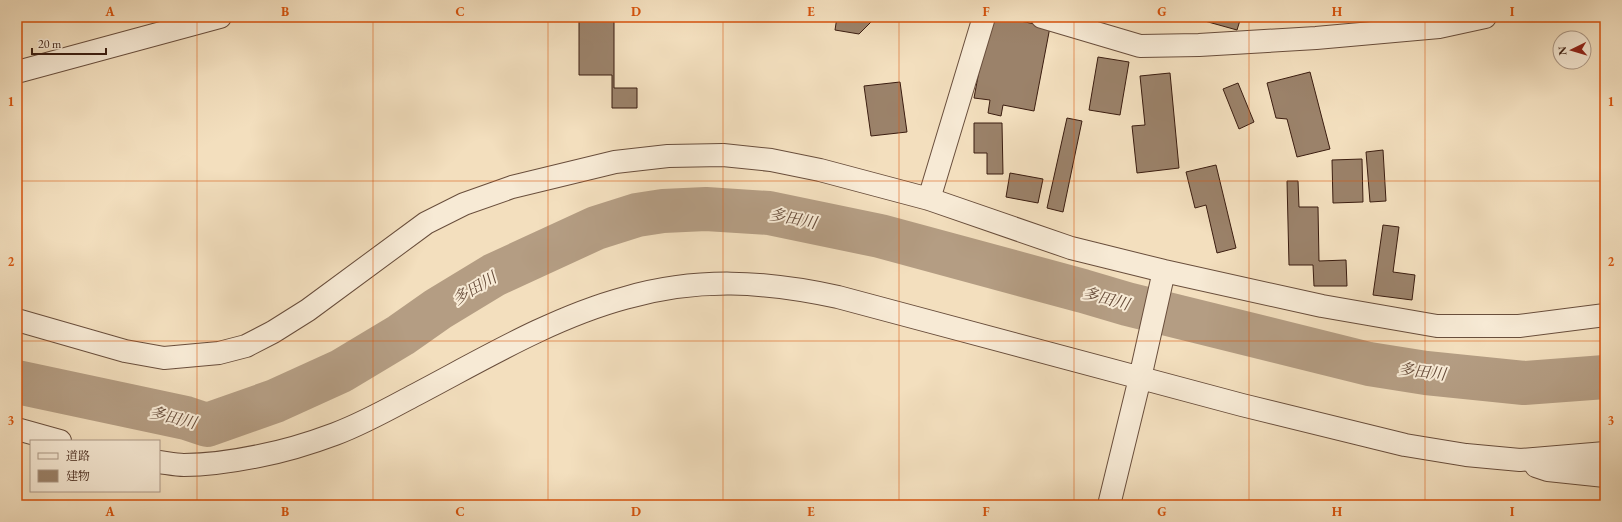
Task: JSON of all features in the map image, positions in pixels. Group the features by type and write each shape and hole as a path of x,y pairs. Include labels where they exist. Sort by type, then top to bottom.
{"street":[{"path":"17,72 220,17"},
{"path":"929,199 984,17"},
{"path":"1042,17 1140,46 1199,45 1316,38 1439,27 1486,17"},
{"path":"17,320 125,351 164,358 219,353 246,346 273,332 308,310 426,223 464,204 512,187 615,162 676,156 723,155 771,160 820,170 929,199 1162,279 1437,326 1519,326 1605,315"},
{"path":"1109,505 1142,370 1162,279"},
{"path":"160,462 184,465 242,460 274,453 328,436 371,419 535,333 581,312 625,298 668,288 732,283 766,284 802,289 1142,370 1242,405 1405,445 1466,455 1520,460 1605,453"},
{"path":"17,429 56,440"},
{"path":"1520,460 1548,470 1605,476"}],"building":[{"path":"579,17 605,17 614,22 614,88 637,88 637,108 612,108 612,75 579,75"},
{"path":"837,17 872,17 871,22 859,34 835,30"},
{"path":"989,17 1000,17 1050,27 1034,111 1003,105 1001,116 988,113 990,100 974,98"},
{"path":"1202,17 1241,17 1237,30 1201,20"},
{"path":"1098,57 1129,62 1120,115 1089,110"},
{"path":"1310,72 1330,149 1297,157 1287,119 1276,118 1267,83"},
{"path":"1170,73 1179,168 1137,173 1132,126 1145,125 1140,76"},
{"path":"900,82 907,132 871,136 864,86"},
{"path":"1238,83 1254,122 1239,129 1223,89"},
{"path":"1067,118 1082,121 1063,212 1047,208"},
{"path":"974,123 1002,123 1003,174 987,174 987,153 974,153"},
{"path":"1383,150 1386,201 1370,202 1366,152"},
{"path":"1362,159 1363,202 1333,203 1332,160"},
{"path":"1216,165 1236,248 1217,253 1206,205 1195,208 1186,172"},
{"path":"1010,173 1043,179 1038,203 1006,197"},
{"path":"1287,181 1298,181 1299,207 1318,207 1319,261 1346,260 1347,286 1314,286 1313,265 1289,265"},
{"path":"1383,225 1399,227 1393,272 1415,275 1412,300 1373,295"}],"waterway":[{"name":"多田川","path":"17,382 186,418 207,425 275,401 341,371 401,335 438,309 494,275 596,228 637,215 663,211 706,209 769,213 880,236 1127,304 1369,364 1426,373 1524,383 1605,377"}]}
